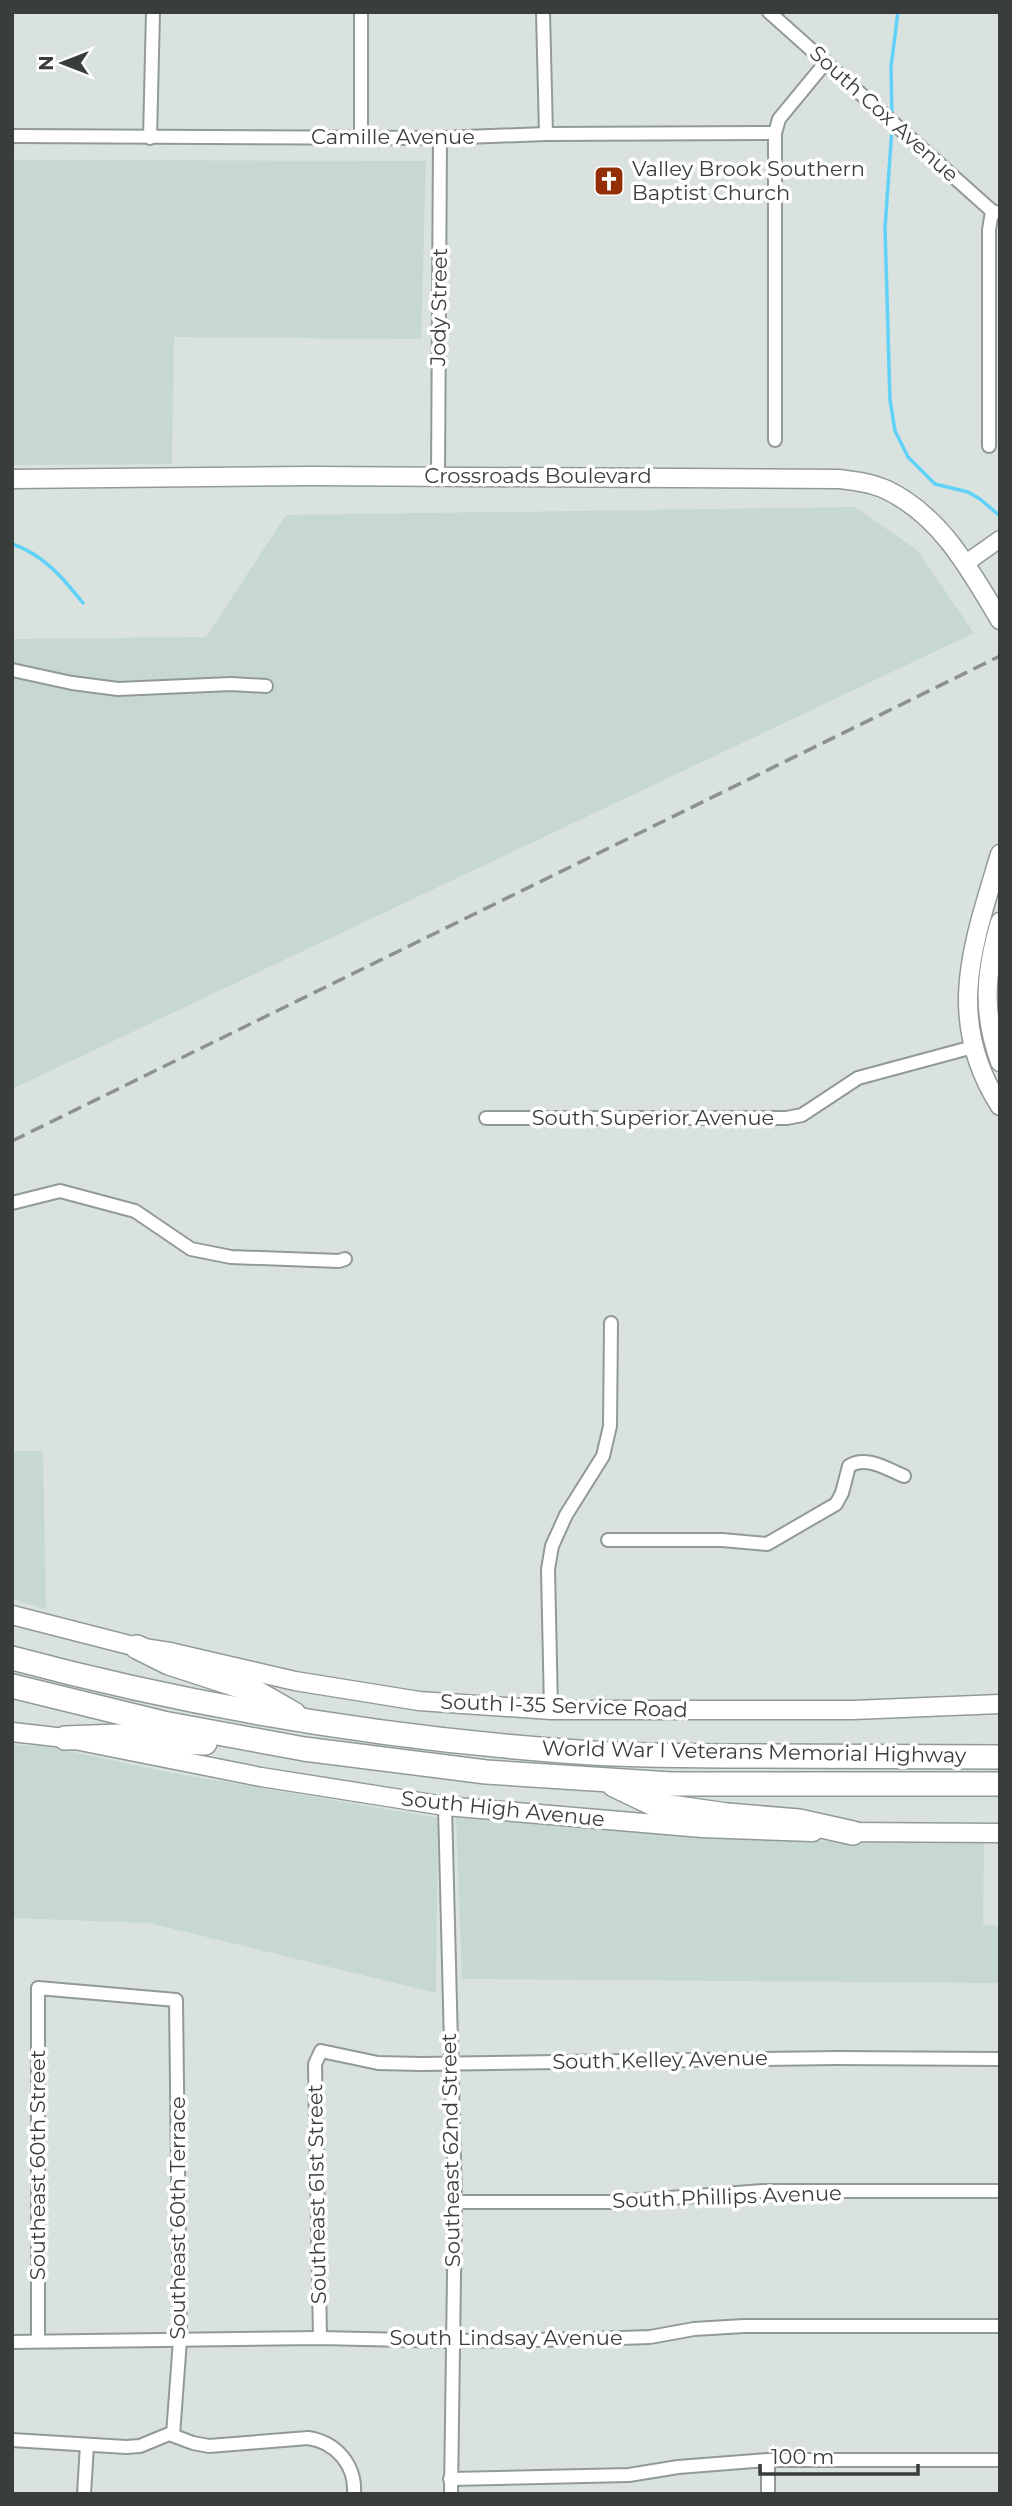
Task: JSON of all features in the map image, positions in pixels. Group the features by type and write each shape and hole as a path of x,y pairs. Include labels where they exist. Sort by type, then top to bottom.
{"highway":[{"path":"137,1647 169,1663 252,1690 309,1722"},
{"name":"World War I Veterans Memorial Highway","path":"12,1658 101,1682 167,1696 309,1722 449,1741 595,1753 1000,1757"},
{"name":"World War I Veterans Memorial Highway","path":"12,1686 163,1723 304,1749 486,1772 671,1784 1000,1784"},
{"path":"65,1738 120,1735 158,1741 304,1749"},
{"path":"605,1781 656,1805 799,1821 853,1833"}],"main road":[{"name":"Crossroads Boulevard","path":"12,479 438,476 811,478 864,483 885,489 924,514 946,536 966,563 1000,620"},
{"path":"1000,854 975,939 967,980 968,1019 973,1047 1000,1106"},
{"path":"1000,922 988,967 987,1017 1000,1062"},
{"name":"South I-35 Service Road","path":"12,1615 137,1647 295,1681 419,1701 551,1710 853,1710 1000,1704"},
{"name":"South High Avenue","path":"12,1732 65,1738 261,1777 445,1805 702,1828 853,1833 1000,1833"}],"street":[{"path":"150,138 153,12"},
{"path":"361,137 362,12"},
{"path":"543,12 546,134"},
{"name":"South Cox Avenue","path":"769,12 996,212"},
{"path":"775,440 775,133 779,119 826,62"},
{"name":"Camille Avenue","path":"12,136 440,138 546,134 775,133"},
{"name":"Jody Street","path":"438,476 440,138"},
{"path":"989,446 989,230 996,212"},
{"path":"966,563 1000,539"},
{"path":"12,670 72,683 118,689 231,684 266,686"},
{"name":"South Superior Avenue","path":"486,1118 787,1118 802,1115 858,1078 973,1047"},
{"path":"12,1203 60,1191 135,1211 191,1249 231,1258 345,1259"},
{"path":"551,1710 548,1569 551,1546 566,1515 603,1457 610,1426 611,1323"},
{"path":"608,1540 722,1540 767,1544 836,1504 842,1493 849,1466 856,1461 867,1461 904,1476"},
{"name":"Southeast 62nd Street","path":"445,1805 455,2202 451,2494"},
{"name":"Southeast 60th Street","path":"38,2342 38,1988 176,2000"},
{"name":"Southeast 60th Terrace","path":"173,2435 180,2340 176,2000"},
{"name":"South Kelley Avenue","path":"321,2051 379,2063 1000,2059"},
{"name":"Southeast 61st Street","path":"320,2338 316,2064 321,2051"},
{"name":"South Phillips Avenue","path":"455,2202 616,2202 763,2191 1000,2191"},
{"name":"South Lindsay Avenue","path":"12,2342 320,2338 451,2341 650,2337 694,2329 744,2326 1000,2326"},
{"path":"12,2440 140,2446 161,2435 173,2435 209,2446 308,2438 321,2440 331,2446 348,2464 355,2482 354,2494"},
{"path":"84,2494 87,2445"},
{"path":"450,2479 629,2475 678,2467 768,2460 1000,2460"},
{"path":"768,2460 768,2494"}],"shaded area":[{"path":"12,160 426,161 421,339 174,337 172,464 12,465"},
{"path":"855,507 917,550 974,633 12,1089 12,639 206,637 286,515"},
{"path":"12,1451 43,1451 46,1609 12,1599"},
{"path":"12,1745 45,1746 167,1772 438,1818 436,1993 149,1923 12,1918"},
{"path":"456,1818 822,1841 984,1843 983,1925 1000,1926 1000,1983 462,1979"}],"waterway":[{"path":"892,117 891,67 898,12"},
{"path":"892,128 885,228 890,400 895,431 908,457 935,484 968,492 1000,516"},
{"path":"12,544 43,560 83,603"}],"railway":[{"path":"12,1141 1000,656"}],"place":[{"name":"Valley Brook Southern Baptist Church","path":"609,181"}]}
